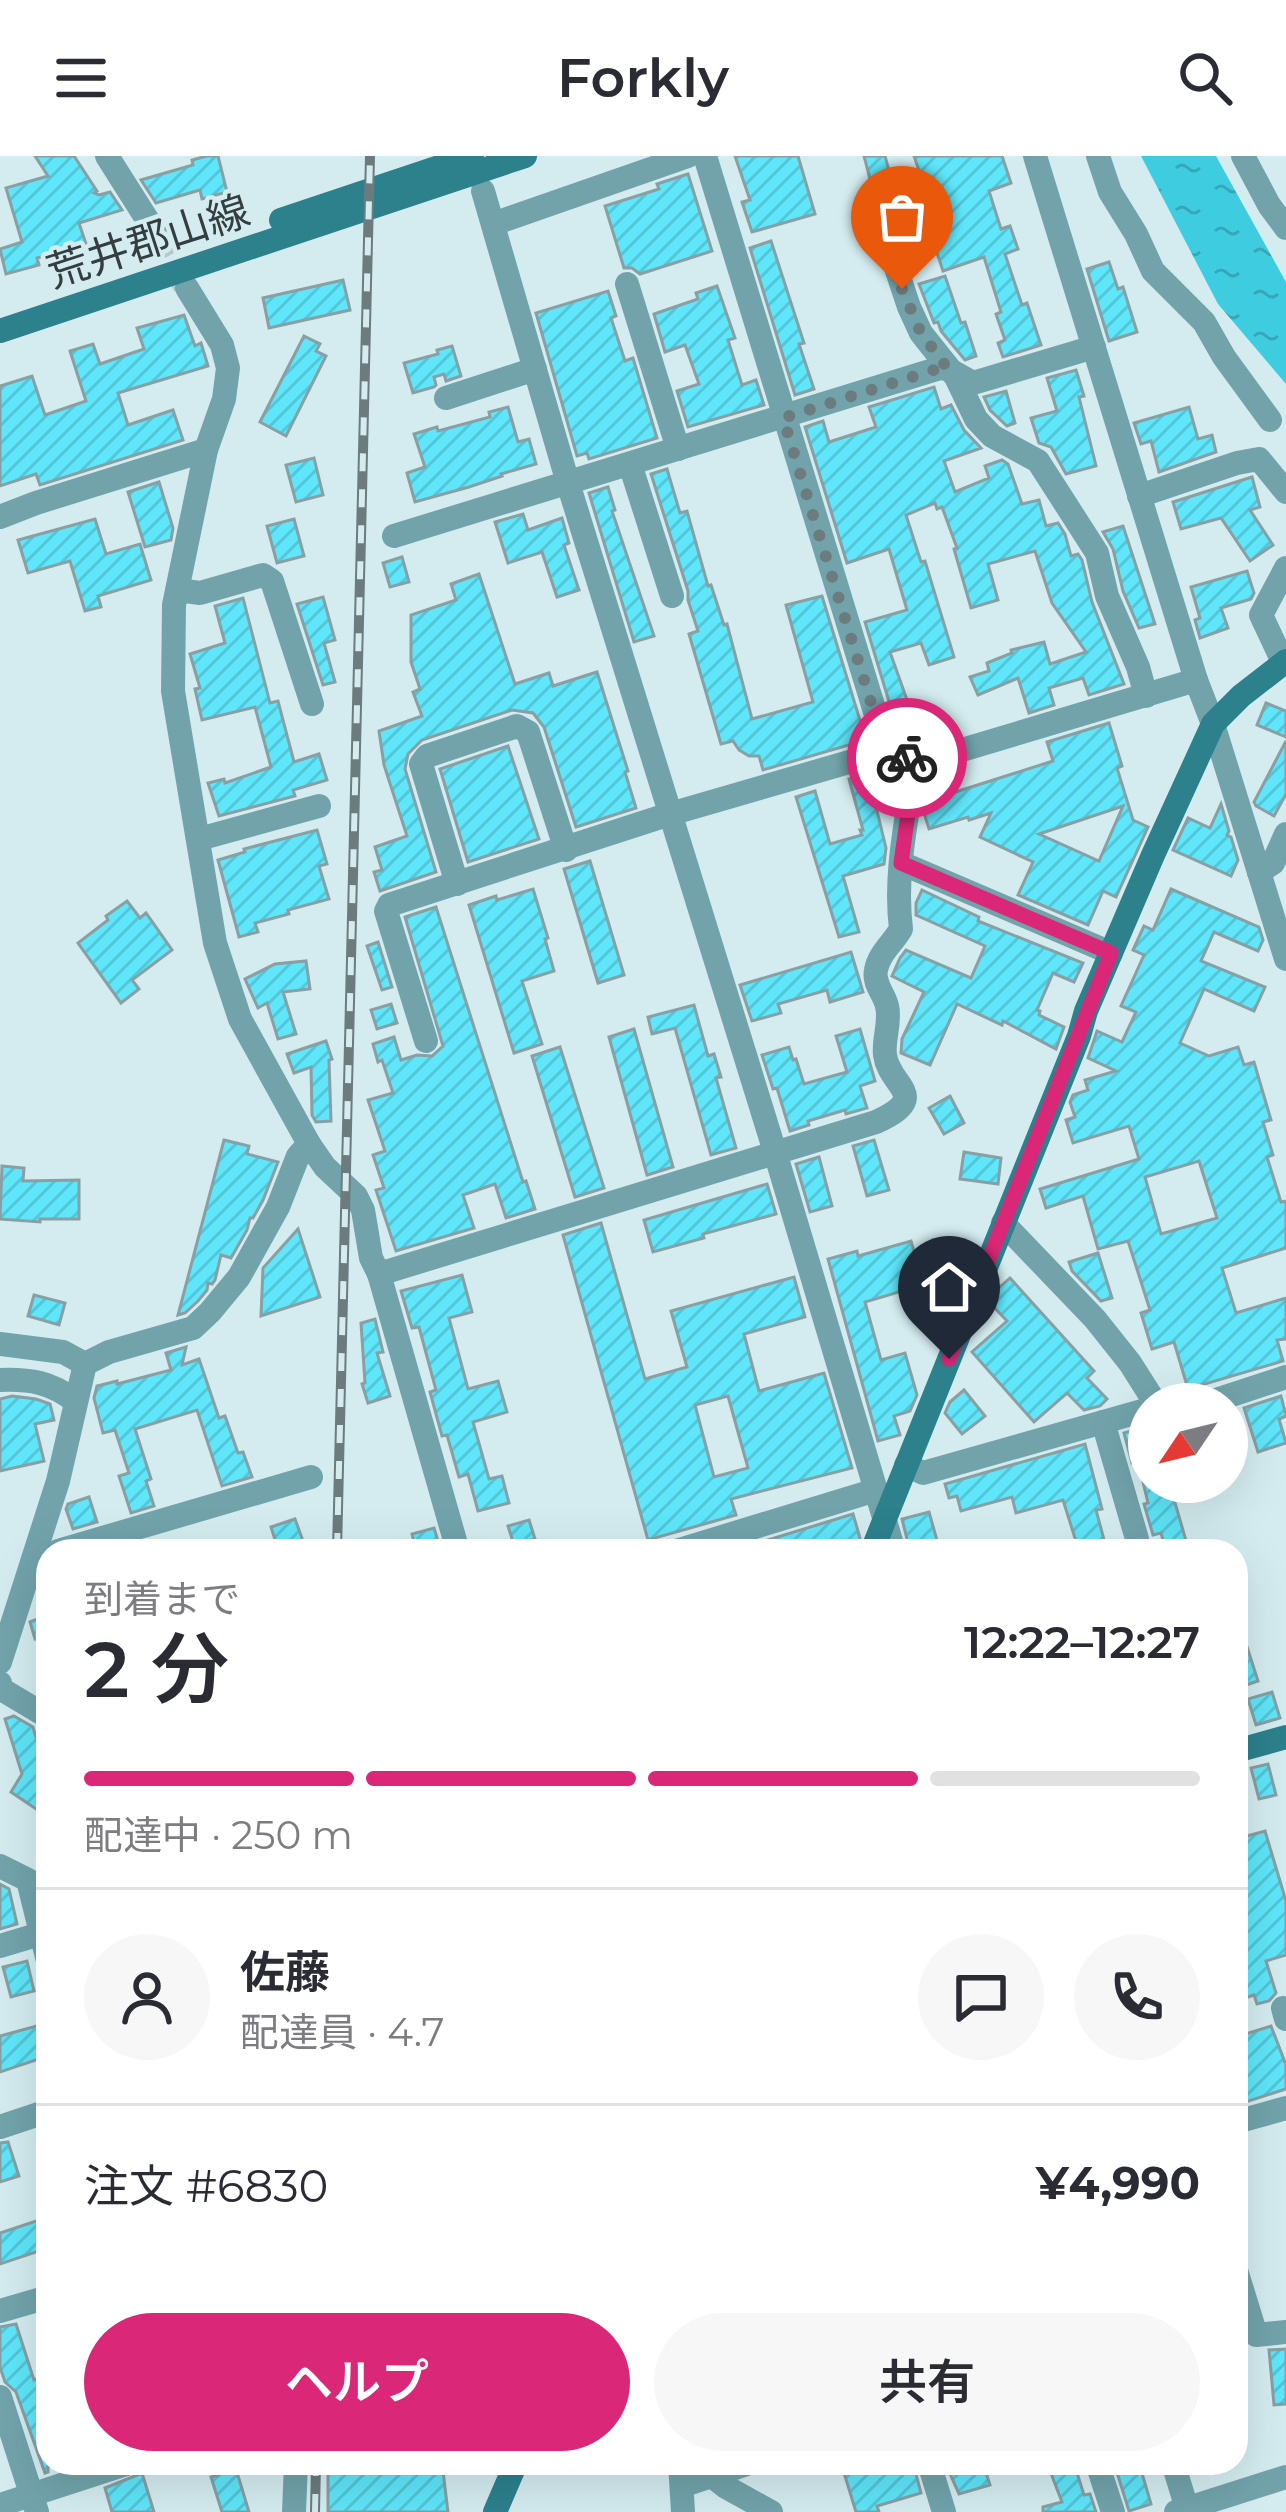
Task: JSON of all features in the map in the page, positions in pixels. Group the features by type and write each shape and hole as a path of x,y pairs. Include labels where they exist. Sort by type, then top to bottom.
{"street":[{"path":"107,156 157,235"},
{"name":"荒井郡山線","path":"0,332 389,192 472,156"},
{"name":"荒井郡山線","path":"389,192 525,156"},
{"path":"493,224 688,156"},
{"path":"705,156 886,751"},
{"path":"1035,156 1286,959"},
{"path":"1098,156 1110,192 1153,271 1204,322 1270,420"},
{"path":"1243,156 1286,228"},
{"path":"483,191 891,1539"},
{"name":"荒井郡山線","path":"0,315 341,209"},
{"path":"886,252 921,333 956,377 983,429 1038,461 1067,503 1096,553 1107,596 1146,696"},
{"path":"628,284 678,449"},
{"path":"187,288 227,358 227,385 206,450 174,605 173,691 215,944 240,1019 309,1144 363,1210 371,1258 455,1539"},
{"path":"394,536 940,368 973,383 1094,347"},
{"path":"446,398 535,369"},
{"path":"0,518 206,450"},
{"path":"1139,496 1259,459 1286,492"},
{"path":"631,464 672,596"},
{"path":"877,1539 1153,855 1214,724 1285,662 1261,615 1286,568"},
{"path":"178,590 200,593 263,575 272,581 312,704"},
{"path":"426,1041 386,911 389,905 670,814 886,751 915,764 1196,680"},
{"path":"457,884 421,764 427,756 517,726 528,732 566,850"},
{"path":"379,1274 895,1114 904,1096 902,1083 886,1061 888,1012 875,970 901,929 901,863 915,764"},
{"path":"199,839 319,806"},
{"path":"1259,872 1273,863 1286,834"},
{"path":"901,863 1111,953"},
{"path":"44,1539 85,1364 109,1352 193,1328 210,1312 239,1277 278,1207 298,1156 309,1144"},
{"path":"1003,1223 1095,1319 1140,1383"},
{"path":"0,1344 63,1352 85,1364"},
{"path":"1248,1390 1286,1377"},
{"path":"0,1380 38,1381 75,1401"},
{"path":"907,1465 922,1473 1128,1414"},
{"path":"1103,1422 1137,1539"},
{"path":"99,1539 310,1477"},
{"path":"715,1539 876,1490"},
{"path":"0,1663 6,1626 36,1564"},
{"path":"0,1683 1,1689 36,1711"},
{"path":"1248,1748 1286,1737"},
{"path":"0,1866 28,1880 36,1916"},
{"path":"0,1946 36,1935"},
{"path":"1248,2119 1286,2108"},
{"path":"0,2127 36,2115"},
{"path":"0,2312 36,2300"},
{"path":"1248,2309 1256,2335 1286,2332"},
{"path":"0,2397 35,2504"},
{"path":"0,2505 35,2504 101,2475"},
{"path":"294,2512 296,2475"},
{"path":"495,2512 511,2475"},
{"path":"681,2475 683,2512"},
{"path":"696,2475 715,2475"},
{"path":"932,2475 944,2512"},
{"path":"1101,2475 1113,2512"},
{"path":"1176,2475 1184,2511 1286,2477"},
{"path":"712,2476 771,2512"}],"water":[{"path":"1141,156 1216,156 1286,282 1286,384 1218,304"}],"building":[{"path":"35,156 74,156 94,193 110,192 122,210 79,223 86,244 37,258 39,265 6,274 0,249 22,242 6,188 48,176"},
{"path":"218,156 227,192 202,199 200,190 156,203 141,180 193,165 192,160"},
{"path":"735,156 798,156 815,214 752,232 742,202 750,200"},
{"path":"864,156 885,156 905,230 879,238 868,200 875,198"},
{"path":"914,156 1002,156 1011,183 989,191 1001,229 1010,226 1018,249 1005,254 1041,345 1003,357 998,343 1005,340 996,314 1001,312 984,257 943,271 928,226 937,223"},
{"path":"688,174 712,251 640,274 624,268 605,206"},
{"path":"771,241 814,389 795,395 750,248"},
{"path":"1109,262 1118,289 1123,287 1137,332 1109,341 1087,269"},
{"path":"945,276 976,356 965,360 938,322 934,323 919,284"},
{"path":"343,280 350,310 269,328 263,298"},
{"path":"717,286 735,338 728,340 742,385 756,380 764,405 688,427 677,391 699,384 685,345 665,352 654,314 698,299 696,293"},
{"path":"608,291 625,361 633,358 657,438 589,459 587,453 577,456 536,313"},
{"path":"184,315 208,366 118,393 128,425 173,410 183,440 40,485 36,474 0,486 0,386 32,376 45,415 86,401 70,351 93,344 100,364 144,349 137,328"},
{"path":"304,336 320,344 316,351 326,356 286,436 260,422"},
{"path":"452,346 461,376 446,381 444,374 434,377 434,387 413,393 404,363"},
{"path":"1076,370 1096,466 1066,474 1051,447 1039,443 1031,418 1057,411 1047,378"},
{"path":"934,387 941,409 951,405 964,430 981,448 944,461 955,492 989,478 985,466 1002,460 1008,464 1022,504 1039,500 1046,526 1058,523 1071,556 1078,554 1082,560 1092,602 1124,684 1089,695 1083,678 1049,688 1054,705 1029,713 1018,678 978,695 970,677 989,671 987,663 1011,650 1044,642 1050,664 1086,652 1052,603 1035,551 988,564 998,600 971,608 957,548 942,507 937,509 935,503 906,515 954,657 929,665 921,643 890,652 912,714 936,708 944,738 920,745 916,733 900,738 865,622 907,610 889,549 847,563 805,427 823,421 829,442 876,427 869,407"},
{"path":"1006,391 1015,423 1007,426 984,397"},
{"path":"508,407 518,442 529,439 536,464 415,502 407,473 425,467 414,434 490,417 489,412"},
{"path":"1189,407 1198,439 1212,435 1216,452 1159,472 1151,441 1141,444 1134,423"},
{"path":"314,458 323,495 296,502 286,465"},
{"path":"667,469 680,513 687,511 708,586 727,624 752,719 813,702 786,605 822,596 866,740 763,770 759,756 749,756 733,741 721,744 689,634 698,631 688,591 651,474"},
{"path":"1252,477 1260,507 1250,510 1273,545 1250,561 1221,518 1181,529 1173,502"},
{"path":"159,482 173,528 171,540 145,547 128,492"},
{"path":"608,487 654,636 634,642 589,493"},
{"path":"523,514 528,530 562,518 569,543 564,545 579,590 557,597 542,552 508,563 495,522"},
{"path":"95,519 106,554 140,544 151,580 98,596 101,607 85,611 70,561 28,573 18,540"},
{"path":"294,519 304,556 277,563 267,526"},
{"path":"1123,526 1155,624 1139,628 1103,532"},
{"path":"402,557 409,582 390,587 383,563"},
{"path":"1247,571 1254,593 1251,599 1221,608 1228,628 1200,638 1191,587"},
{"path":"479,574 515,684 549,673 553,686 597,672 636,808 576,827 544,727 533,713 512,710 422,740 408,754 405,769 436,872 380,891 374,872 382,870 375,847 407,836 384,765 379,731 422,716 413,692 420,689 411,662 411,615 456,600 451,584"},
{"path":"323,597 335,640 324,643 335,682 323,685 297,604"},
{"path":"243,598 270,703 278,701 294,762 319,754 327,780 293,790 295,796 219,816 208,783 224,779 225,783 271,767 255,707 202,720 195,689 200,688 190,654 225,643 215,606"},
{"path":"1266,703 1286,711 1286,737 1257,725"},
{"path":"1109,723 1133,820 1148,827 1116,897 1103,891 1088,925 1018,895 1033,862 980,837 991,813 929,829 924,813 930,777 936,775 943,796 1053,761 1047,742","holes":["1123,806 1099,861 1039,834"]},
{"path":"1286,741 1286,794 1274,816 1254,802"},
{"path":"508,746 539,839 468,862 440,769"},
{"path":"868,774 886,848 884,864 843,876 859,932 839,937 796,797 815,791 830,844 862,835 849,779"},
{"path":"1221,804 1238,860 1231,876 1173,850 1188,818 1210,828"},
{"path":"317,830 327,864 319,866 329,899 255,923 258,932 239,937 218,860"},
{"path":"590,861 624,975 598,983 564,869"},
{"path":"533,889 554,971 522,981 542,1044 514,1053 469,905"},
{"path":"1171,889 1259,927 1263,940 1258,951 1214,932 1201,961 1265,987 1254,1011 1204,989 1180,1043 1209,1056 1238,1047 1244,1065 1254,1062 1271,1120 1263,1122 1273,1155 1267,1157 1281,1202 1286,1201 1286,1248 1222,1268 1236,1313 1286,1298 1286,1339 1277,1340 1283,1361 1208,1383 1186,1383 1174,1342 1152,1349 1141,1313 1150,1310 1128,1241 1098,1249 1083,1196 1046,1208 1040,1189 1139,1159 1129,1126 1073,1143 1066,1120 1075,1117 1070,1102 1073,1095 1088,1090 1085,1080 1116,1071 1088,1058 1097,1031 1122,1042 1136,1012 1121,1006 1144,955 1133,950 1144,926 1153,930","holes":["1199,1161 1217,1218 1161,1234 1145,1177"]},
{"path":"922,890 979,917 978,921 1083,963 1074,982 1053,973 1037,1010 1064,1027 1056,1049 957,1004 930,1065 901,1053 902,1039 924,992 892,976 906,950 971,978 985,946 916,915"},
{"path":"127,901 140,918 146,913 172,950 132,980 139,989 121,1003 78,943"},
{"path":"436,907 535,1209 506,1218 495,1184 463,1195 474,1228 396,1251 376,1190 384,1188 373,1155 385,1151 368,1100 393,1093 373,1044 394,1037 401,1060 432,1056 443,1046 405,917"},
{"path":"378,942 392,987 382,990 367,946"},
{"path":"851,952 863,992 830,1002 827,990 778,1004 781,1013 752,1021 740,985"},
{"path":"306,961 310,989 283,992 296,1034 278,1039 267,1003 258,1008 245,979 275,964"},
{"path":"391,1004 397,1023 377,1029 371,1010"},
{"path":"694,1005 708,1056 714,1054 721,1077 716,1078 736,1148 711,1155 675,1028 652,1034 648,1017"},
{"path":"634,1029 673,1167 647,1175 609,1037"},
{"path":"860,1029 875,1081 860,1086 867,1108 808,1121 809,1125 790,1131 762,1055 789,1047 804,1084 847,1072 836,1036"},
{"path":"326,1041 332,1059 331,1121 316,1122 311,1067 294,1073 287,1054"},
{"path":"560,1047 604,1188 575,1197 532,1056"},
{"path":"950,1096 964,1123 944,1134 929,1108"},
{"path":"224,1140 249,1146 247,1154 278,1162 231,1258 221,1255 215,1280 178,1315"},
{"path":"874,1140 889,1190 867,1196 853,1146"},
{"path":"964,1152 1001,1158 998,1184 960,1179"},
{"path":"819,1157 832,1206 810,1212 796,1164"},
{"path":"2,1166 24,1168 23,1181 79,1180 79,1219 0,1219"},
{"path":"767,1184 776,1214 653,1252 644,1220"},
{"path":"601,1223 645,1379 687,1367 671,1311 794,1277 805,1317 744,1334 759,1391 824,1373 852,1468 731,1499 736,1515 648,1539 563,1235","holes":["728,1396 748,1468 714,1477 695,1405"]},
{"path":"298,1229 320,1297 261,1316 263,1268"},
{"path":"911,1241 929,1303 910,1282 899,1292 865,1302 881,1360 905,1353 917,1395 910,1411 894,1416 900,1435 878,1441 828,1259"},
{"path":"1098,1253 1112,1298 1101,1301 1069,1262"},
{"path":"462,1275 472,1312 449,1318 468,1389 498,1381 507,1412 473,1422 489,1479 502,1476 509,1503 478,1511 468,1474 459,1477 447,1435 442,1436 430,1392 436,1390 419,1327 412,1328 401,1291"},
{"path":"1010,1278 1094,1371 1087,1378 1107,1399 1100,1406 1084,1410 1067,1393 1034,1422 972,1352 1007,1321 990,1303 993,1293"},
{"path":"34,1295 65,1303 59,1325 28,1316"},
{"path":"375,1319 383,1352 377,1353 390,1396 368,1403 362,1384 361,1323"},
{"path":"186,1347 182,1365 199,1359 219,1418 225,1416 252,1477 222,1486 197,1410 135,1429 154,1506 131,1513 119,1476 129,1473 115,1430 103,1433 94,1398 97,1386 171,1370 166,1353"},
{"path":"964,1390 985,1416 962,1434 945,1413"},
{"path":"12,1396 50,1404 54,1420 35,1424 44,1461 0,1471 0,1399"},
{"path":"1281,1396 1286,1416 1279,1419 1286,1443 1258,1452 1248,1407"},
{"path":"1085,1444 1102,1509 1096,1510 1104,1539 1075,1539 1063,1500 1016,1513 1012,1497 961,1511 957,1496 949,1498 945,1484"},
{"path":"89,1497 97,1522 73,1529 68,1504"},
{"path":"1175,1503 1186,1539 1153,1535 1144,1504"},
{"path":"929,1512 937,1539 907,1539 902,1519"},
{"path":"853,1514 860,1538 860,1539 771,1539"},
{"path":"295,1519 302,1539 275,1539 271,1527"},
{"path":"529,1520 535,1539 512,1539 508,1526"},
{"path":"434,1528 437,1539 413,1539 412,1534"},
{"path":"1248,1650 1258,1681 1248,1684"},
{"path":"1272,1692 1280,1718 1256,1725 1248,1699"},
{"path":"14,1716 33,1727 36,1809 11,1792 22,1774 5,1719"},
{"path":"1268,1764 1276,1795 1259,1799 1251,1768"},
{"path":"1265,1831 1286,1901 1286,1955 1266,1961 1276,1993 1257,2004 1254,1995 1248,1997 1248,1836"},
{"path":"0,1884 9,1889 17,1924 0,1929"},
{"path":"27,1961 34,1991 11,1997 3,1967"},
{"path":"36,2026 36,2060 0,2072 0,2036"},
{"path":"1271,2026 1286,2065 1286,2089 1248,2101 1248,2033"},
{"path":"8,2142 19,2176 0,2182 0,2143"},
{"path":"36,2221 36,2252 0,2264 0,2233"},
{"path":"16,2324 36,2379 36,2448 16,2392 5,2382 0,2367 0,2327"},
{"path":"1286,2349 1286,2404 1274,2405 1269,2350"},
{"path":"143,2475 154,2512 112,2512 105,2488"},
{"path":"238,2475 249,2512 222,2512 211,2477"},
{"path":"328,2475 443,2475 448,2512 328,2512"},
{"path":"845,2475 916,2475 921,2493 877,2506 879,2512 856,2512"},
{"path":"951,2475 987,2475 990,2485 959,2494"},
{"path":"1052,2475 1078,2475 1096,2512 1043,2512 1043,2507 1062,2502"},
{"path":"1118,2475 1143,2475 1151,2504 1129,2511"}],"tunnel":[{"path":"157,235 185,286"}],"railway":[{"path":"337,1539 370,156"},
{"path":"315,2512 316,2475"}],"way so far":[{"path":"902,289 921,333 948,369 783,418 886,751 907,758"}],"route":[{"path":"907,758 915,764 901,863 1111,953 949,1359"}]}
